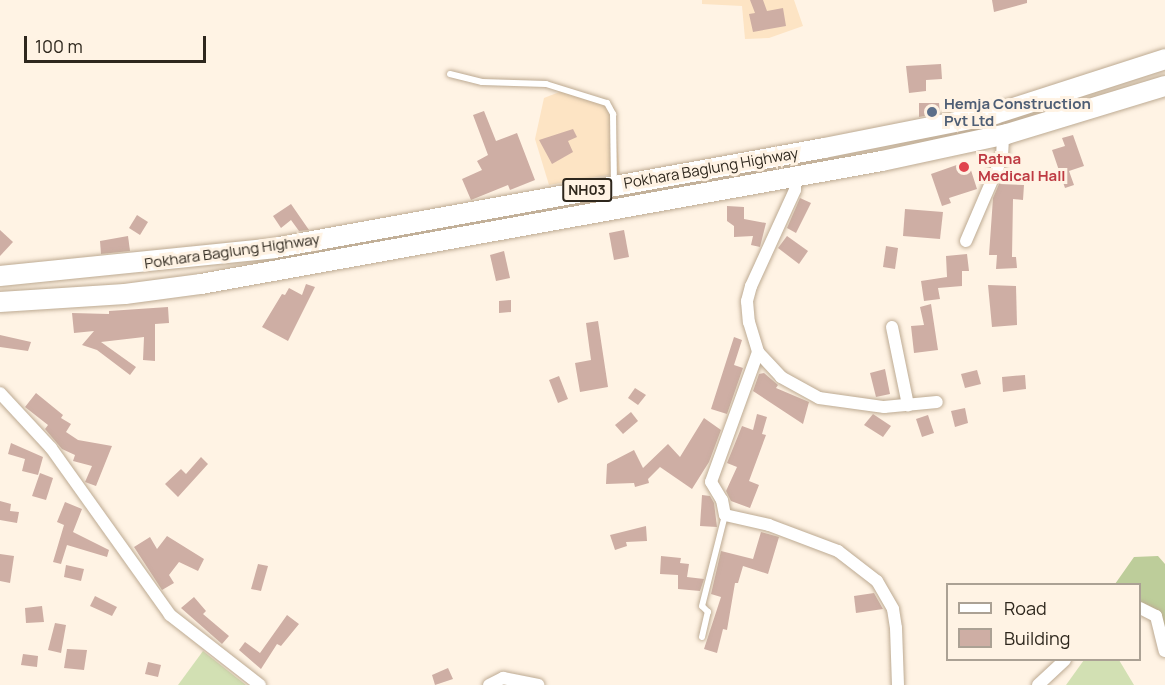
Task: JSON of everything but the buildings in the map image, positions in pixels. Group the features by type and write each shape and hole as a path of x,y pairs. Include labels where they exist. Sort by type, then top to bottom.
{"highway":[{"name":"Pokhara Baglung Highway","path":"0,276 264,249 615,185 995,114 1165,59"},
{"name":"Pokhara Baglung Highway","path":"0,302 125,294 201,284 795,177 1003,135 1165,86"}],"street":[{"path":"966,241 1002,157 1003,135"},
{"path":"795,177 795,190 747,301 759,352 781,377 819,398 884,407 937,402"},
{"path":"892,327 908,405"},
{"path":"759,352 742,406 712,472 711,482 722,500 725,515 769,525 838,551 870,573 893,609 898,685"},
{"path":"0,393 51,448 170,615 260,685"},
{"path":"1141,608 1156,616 1165,651"},
{"path":"1038,685 1064,661"},
{"path":"489,685 503,678 538,685"}],"lane":[{"path":"450,74 482,82 546,84 607,103 613,114 615,185"},
{"path":"702,637 708,612 702,606 725,515"}],"shaded area":[{"path":"702,0 794,0 803,26 769,38 745,39 742,6 702,4"},
{"path":"562,91 614,107 620,173 549,185 535,139 544,98"}],"green space":[{"path":"1158,556 1165,564 1165,631 1141,604 1141,583 1116,583 1134,557"},
{"path":"203,651 246,685 178,685"},
{"path":"1083,661 1120,661 1134,685 1066,685"}],"place":[{"name":"Hemja Construction Pvt Ltd","path":"932,112"},
{"name":"Ratna Medical Hall","path":"964,167"}]}
